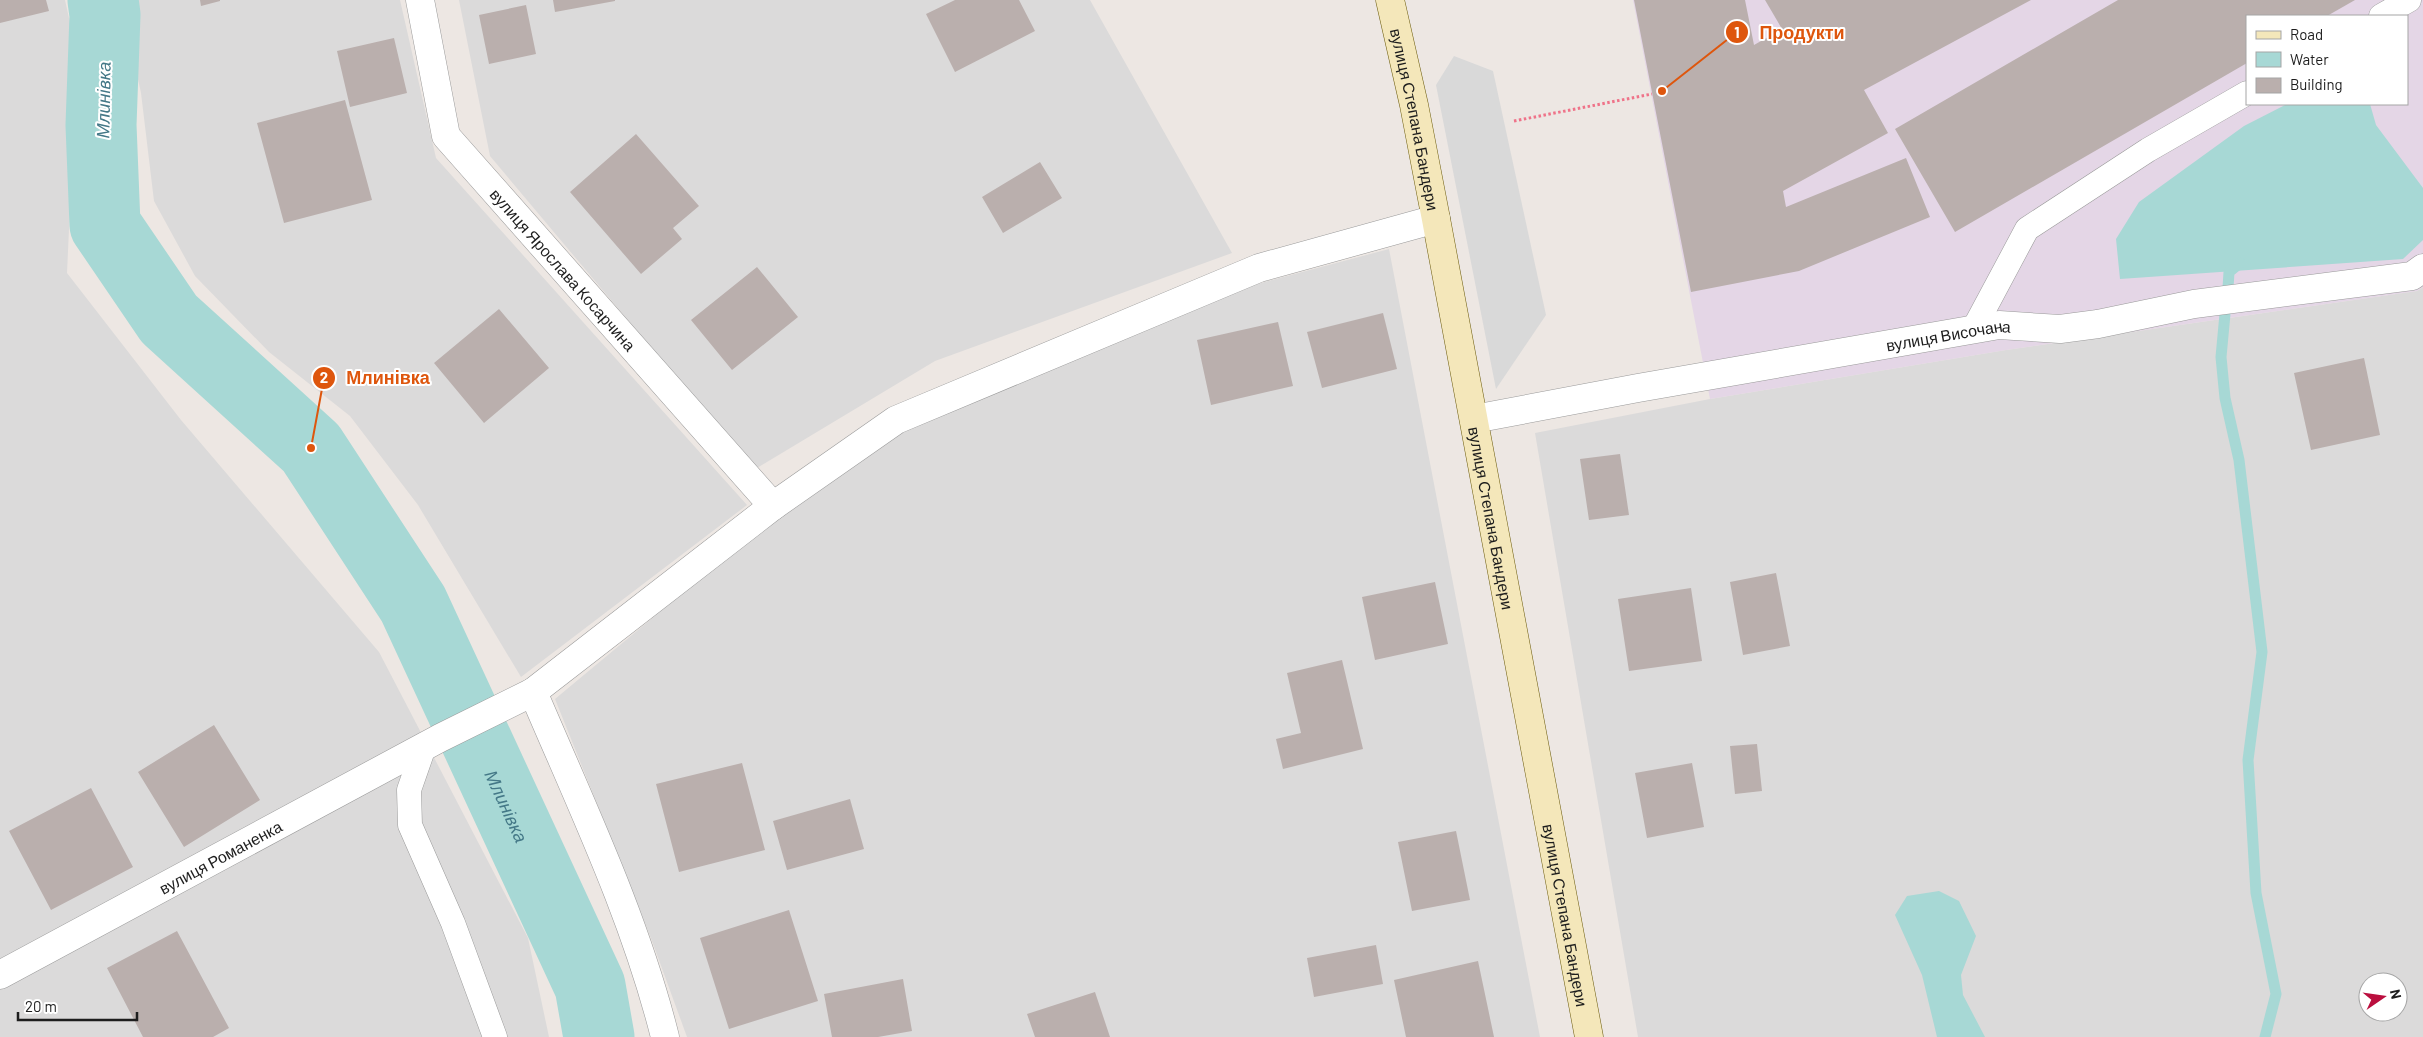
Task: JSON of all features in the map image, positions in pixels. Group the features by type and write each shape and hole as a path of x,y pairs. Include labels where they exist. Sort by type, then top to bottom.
{"main road":[{"name":"вулиця Степана Бандери","path":"1390,0 1414,105 1436,218 1589,1037"}],"street":[{"name":"вулиця Ярослава Косарчина","path":"420,0 446,136 773,506"},
{"name":"вулиця Романенка","path":"0,975 432,742 533,692 773,506 896,420 1259,268 1436,218"},
{"name":"вулиця Височана","path":"1474,419 1648,386 1999,325 2060,329 2098,324 2194,304 2412,276 2423,268"},
{"path":"533,692 624,906 652,986 665,1037"}],"lane":[{"path":"2383,15 2410,0"},
{"path":"1972,330 2027,229 2148,150 2246,94"},
{"path":"432,742 409,790 410,825 453,922 495,1037"}],"path":[{"path":"1514,121 1652,94"}],"shaded area":[{"path":"0,0 65,0 77,54 67,273 181,420 379,652 528,938 549,1037 0,1037"},
{"path":"121,0 400,0 436,158 747,505 521,677 418,505 350,416 269,352 195,276 154,201 141,93"},
{"path":"459,0 1090,0 1232,253 935,361 757,468 747,462 490,156"},
{"path":"1633,0 2423,0 2423,287 2417,291 2006,350 1710,399"},
{"path":"1454,56 1493,71 1546,315 1496,389 1436,85"},
{"path":"1389,249 1540,1037 687,1037 652,941 555,699 739,546 894,435 1246,287"},
{"path":"2423,287 2423,1037 1638,1037 1535,433 1710,399 2006,350 2417,291"}],"water":[{"path":"2285,105 2370,105 2376,125 2423,188 2423,240 2403,259 2120,279 2116,239 2139,202 2244,126"},
{"path":"1939,891 1959,901 1976,936 1961,975 1963,995 1985,1037 1937,1037 1922,975 1895,915 1907,896"}],"building":[{"path":"0,0 46,0 49,11 0,23"},
{"path":"200,0 220,0 220,1 201,6"},
{"path":"553,0 615,0 615,1 555,12"},
{"path":"955,0 1019,0 1035,31 955,72 926,14"},
{"path":"1634,0 1745,0 1754,45 1782,29 1765,0 2031,0 1864,90 1888,133 1783,191 1786,207 1906,158 1930,217 1799,271 1691,292"},
{"path":"2118,0 2355,0 2329,15 2246,15 2246,64 1955,232 1895,129"},
{"path":"526,5 536,54 489,64 479,15"},
{"path":"394,38 407,93 350,107 337,51"},
{"path":"345,100 372,200 284,223 257,123"},
{"path":"636,134 699,206 673,228 682,239 641,274 570,192"},
{"path":"1040,162 1062,198 1003,233 982,197"},
{"path":"757,267 798,317 732,370 691,320"},
{"path":"499,309 549,368 484,423 434,363"},
{"path":"1383,313 1397,369 1322,388 1307,332"},
{"path":"1278,322 1293,386 1211,405 1197,340"},
{"path":"2364,358 2380,435 2311,450 2294,373"},
{"path":"1620,454 1629,515 1589,520 1580,459"},
{"path":"1776,573 1790,646 1743,655 1730,582"},
{"path":"1435,582 1448,644 1375,660 1362,597"},
{"path":"1691,588 1702,661 1629,671 1618,599"},
{"path":"1342,660 1363,749 1283,769 1276,739 1301,733 1287,673"},
{"path":"214,725 260,800 184,847 138,772"},
{"path":"1757,744 1762,791 1735,794 1730,746"},
{"path":"742,763 765,850 679,872 656,784"},
{"path":"1692,763 1704,827 1647,838 1635,773"},
{"path":"91,788 133,867 51,910 9,831"},
{"path":"850,799 864,849 787,870 773,821"},
{"path":"1456,831 1470,900 1412,911 1398,842"},
{"path":"789,910 818,1001 729,1029 700,938"},
{"path":"177,931 229,1028 213,1037 143,1037 107,968"},
{"path":"1376,945 1383,984 1314,997 1307,958"},
{"path":"1478,961 1494,1037 1406,1037 1394,980"},
{"path":"903,979 912,1031 878,1037 832,1037 824,994"},
{"path":"1095,992 1110,1037 1035,1037 1027,1014"}],"waterway":[{"name":"Млинівка","path":"103,0 105,15 101,125 105,225 169,319 311,448 413,604 590,986 599,1037"},
{"path":"2228,288 2229,272 2240,263"},
{"path":"2225,314 2221,357 2225,398 2239,460 2262,652 2248,760 2256,893 2276,994 2265,1037"}],"place":[{"name":"Продукти","path":"1662,91"},
{"name":"Млинівка","path":"311,448"}]}
